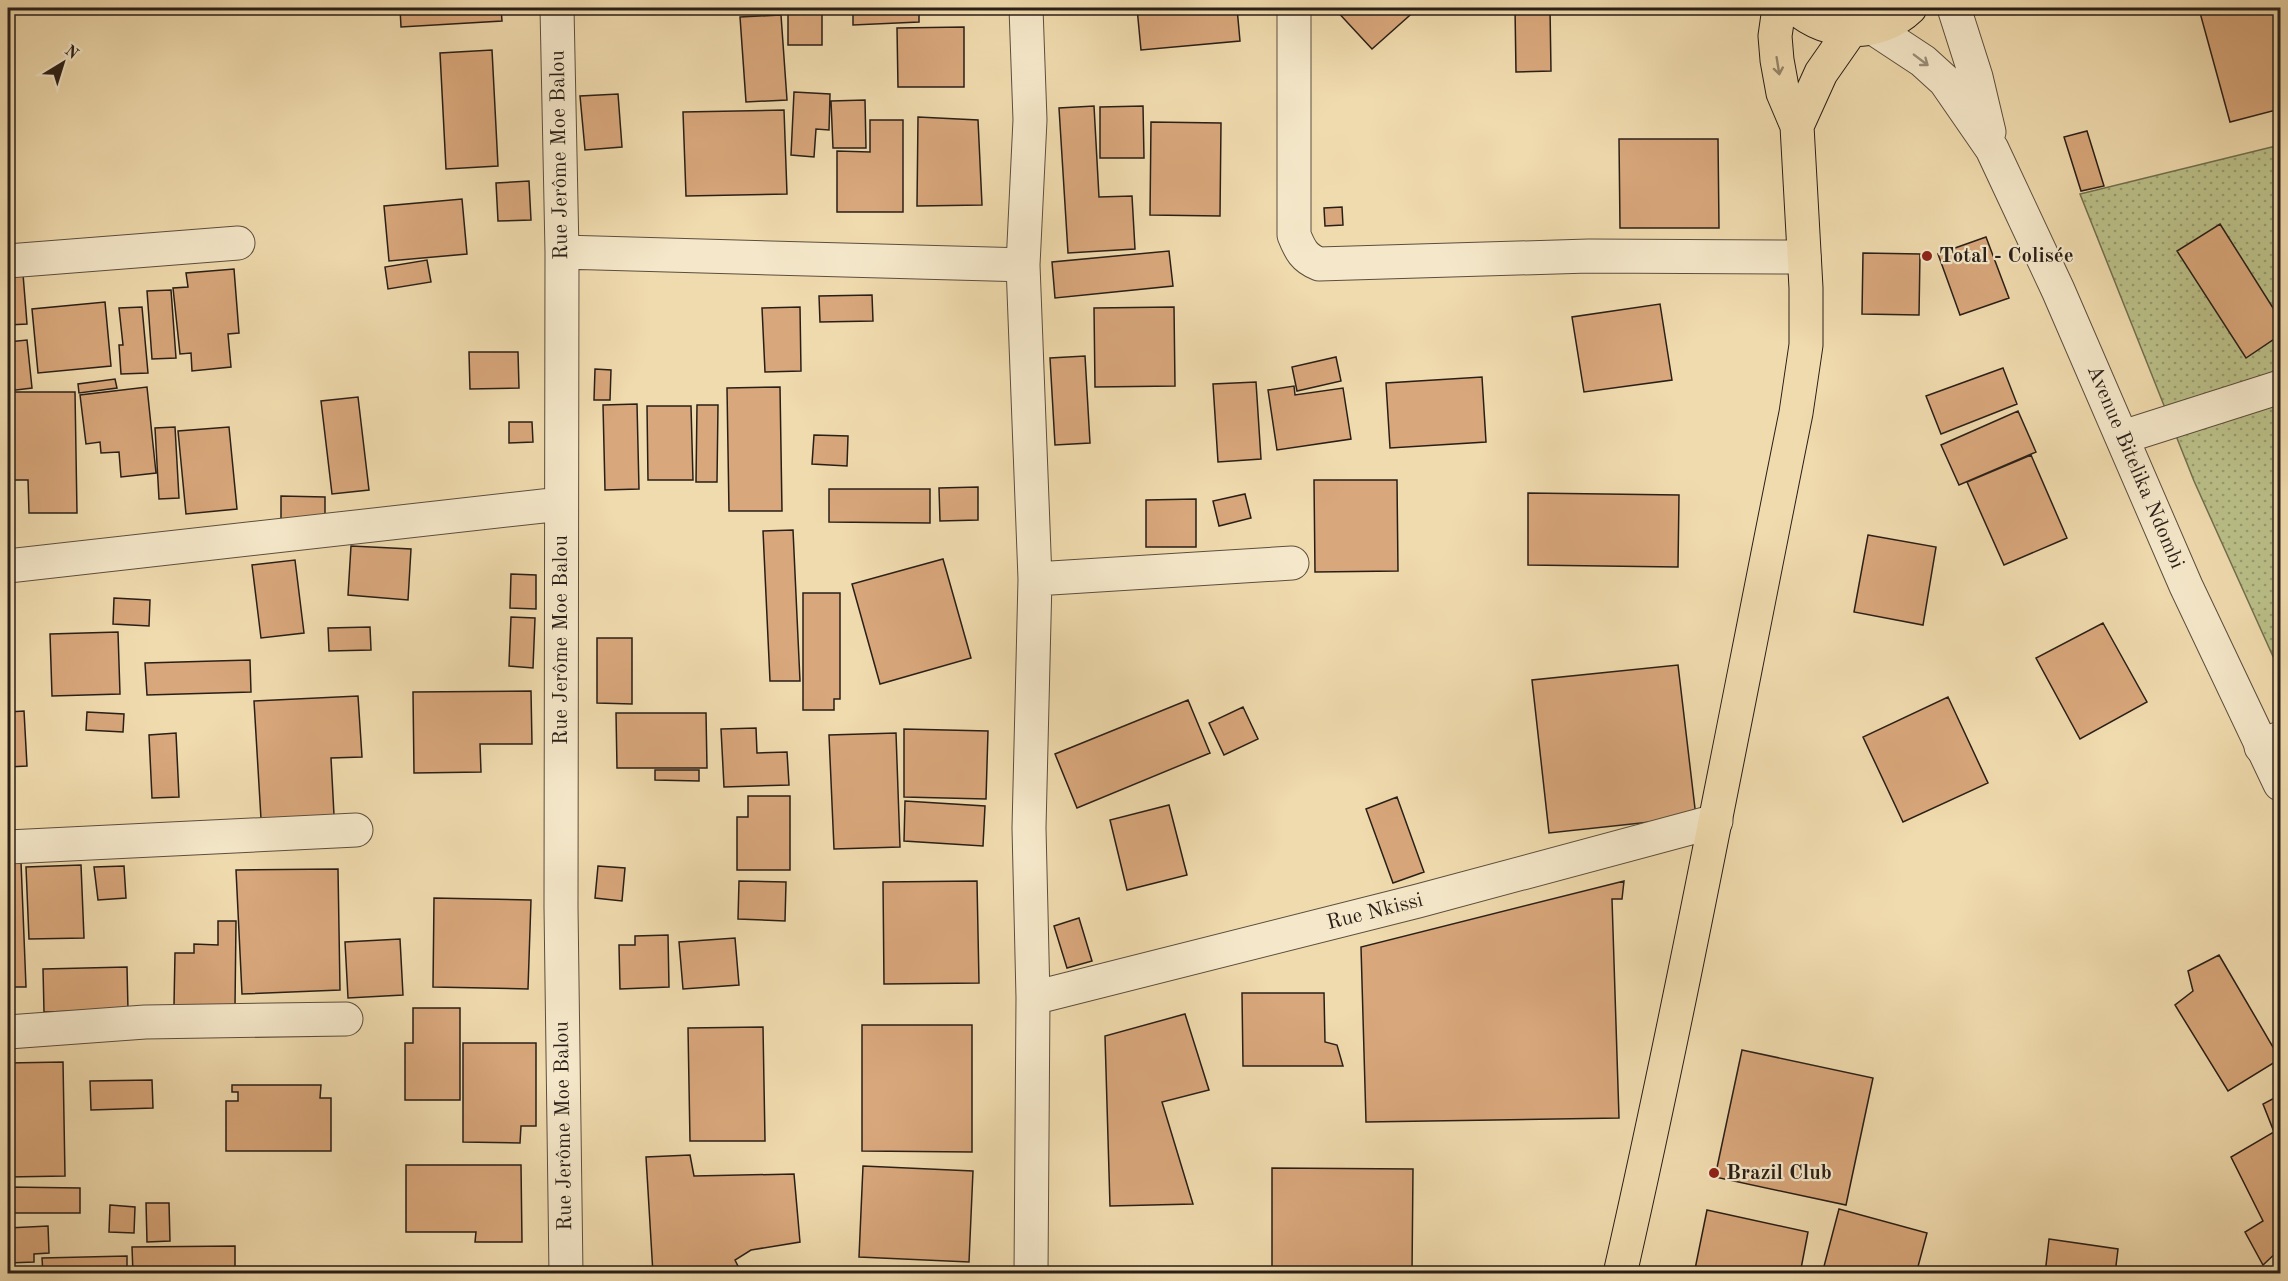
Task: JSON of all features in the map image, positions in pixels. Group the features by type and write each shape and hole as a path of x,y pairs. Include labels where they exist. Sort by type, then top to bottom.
{"highway":[{"path":"1620,1274 1716,821 1796,413 1806,345 1797,126 1783,93 1777,60 1775,36 1779,8"},
{"path":"1796,8 1819,24 1862,29 1890,22 1910,8"},
{"path":"1797,126 1821,74 1862,29"}],"street":[{"name":"Rue Jerôme Moe Balou","path":"557,8 562,252 561,908 566,1274"},
{"path":"1026,8 1030,120 1023,265 1035,579 1029,828 1033,998 1031,1274"},
{"path":"1294,8 1294,235 1301,253 1311,261 1319,264 1589,256 1804,257"},
{"name":"Avenue Bitelika Ndombi","path":"1954,8 1976,77 1992,148"},
{"name":"Avenue Bitelika Ndombi","path":"1862,29 1923,61 1945,81 1992,148 2058,290 2186,586 2271,742 2280,784"},
{"path":"8,261 238,243"},
{"path":"562,252 1023,265"},
{"path":"2122,437 2280,387"},
{"path":"8,566 561,504"},
{"path":"1035,579 1292,563"},
{"name":"Rue Nkissi","path":"1033,998 1418,901 1716,821"},
{"path":"8,847 356,830"},
{"path":"8,1032 146,1022 346,1019"}],"green space":[{"path":"2280,145 2280,672 2194,481 2080,194"}],"building":[{"path":"400,8 501,8 502,21 401,27"},
{"path":"788,8 822,8 822,45 788,45"},
{"path":"853,8 919,8 919,22 853,25"},
{"path":"1137,8 1237,8 1240,41 1141,50"},
{"path":"1334,8 1418,8 1372,49"},
{"path":"1515,8 1550,8 1551,71 1516,72"},
{"path":"2280,8 2280,109 2230,122 2199,9"},
{"path":"781,15 787,100 746,102 740,17"},
{"path":"964,27 964,87 898,87 897,28"},
{"path":"492,50 498,166 446,169 440,53"},
{"path":"794,92 830,94 829,130 816,129 814,157 791,155"},
{"path":"618,94 622,147 585,150 580,96"},
{"path":"865,100 866,148 833,148 831,101"},
{"path":"1094,106 1099,197 1132,196 1135,249 1068,253 1059,108"},
{"path":"1143,106 1144,158 1100,158 1100,107"},
{"path":"784,110 787,194 686,196 683,112"},
{"path":"918,117 978,120 982,205 917,206"},
{"path":"870,120 903,120 903,212 837,212 837,151 870,152"},
{"path":"1151,122 1221,123 1220,216 1150,215"},
{"path":"2087,131 2104,186 2081,191 2064,137"},
{"path":"1619,139 1718,139 1719,228 1620,228"},
{"path":"529,181 531,220 498,221 496,183"},
{"path":"462,199 467,254 389,261 384,206"},
{"path":"1342,207 1343,225 1325,226 1324,208"},
{"path":"2220,224 2280,319 2280,335 2246,358 2177,251"},
{"path":"1986,237 2009,298 1960,315 1938,254"},
{"path":"1169,251 1173,286 1055,298 1052,262"},
{"path":"1863,253 1920,254 1919,315 1862,314"},
{"path":"427,260 431,282 388,289 385,267"},
{"path":"234,269 239,333 228,334 231,367 192,371 191,353 180,354 173,288 188,287 186,273"},
{"path":"23,274 27,324 8,325 8,275"},
{"path":"171,290 176,358 152,359 147,291"},
{"path":"872,295 873,321 820,322 819,296"},
{"path":"105,302 111,366 38,373 32,309"},
{"path":"1660,304 1672,380 1584,392 1572,317"},
{"path":"142,307 148,373 121,374 119,345 123,345 119,308"},
{"path":"800,307 801,371 765,372 762,308"},
{"path":"1174,307 1175,386 1095,387 1094,308"},
{"path":"27,340 32,388 8,391 8,342"},
{"path":"469,352 518,352 519,388 470,389"},
{"path":"1085,356 1090,443 1055,445 1050,358"},
{"path":"1336,357 1341,381 1297,391 1292,367"},
{"path":"2003,368 2017,404 1941,434 1926,396"},
{"path":"595,369 611,370 610,400 594,400"},
{"path":"1482,377 1486,442 1390,448 1386,383"},
{"path":"115,379 117,388 79,393 78,384"},
{"path":"1256,382 1261,459 1218,462 1213,384"},
{"path":"1294,386 1295,395 1343,388 1351,439 1277,450 1268,390"},
{"path":"147,387 156,473 121,477 119,452 101,453 100,442 86,444 80,395"},
{"path":"780,387 782,511 729,511 727,388"},
{"path":"8,392 75,392 77,513 29,513 28,480 8,480"},
{"path":"358,397 369,490 332,494 321,401"},
{"path":"637,404 639,489 605,490 603,405"},
{"path":"697,405 718,405 717,482 696,482"},
{"path":"647,406 691,406 693,480 648,480"},
{"path":"2018,411 2036,452 1959,485 1941,445"},
{"path":"509,422 532,422 533,442 509,443"},
{"path":"175,427 179,498 159,499 155,428"},
{"path":"229,427 237,509 186,514 178,431"},
{"path":"814,435 848,436 847,466 812,464"},
{"path":"2031,455 2067,538 2004,565 1967,482"},
{"path":"1314,480 1397,480 1398,571 1315,572"},
{"path":"978,487 978,520 940,521 939,488"},
{"path":"829,489 930,489 930,523 829,522"},
{"path":"1528,493 1679,495 1678,567 1528,565"},
{"path":"1245,494 1251,518 1219,526 1213,501"},
{"path":"281,496 325,497 325,524 281,524"},
{"path":"1196,499 1196,547 1146,547 1146,500"},
{"path":"793,530 800,681 770,681 763,531"},
{"path":"1868,535 1936,547 1923,625 1854,612"},
{"path":"351,546 411,549 408,600 348,595"},
{"path":"943,559 971,658 880,684 852,584"},
{"path":"295,560 304,633 261,638 252,565"},
{"path":"511,574 536,575 536,609 510,608"},
{"path":"803,593 840,593 840,699 834,699 834,710 803,710"},
{"path":"114,598 150,600 149,626 113,624"},
{"path":"511,617 535,618 533,668 509,666"},
{"path":"2103,623 2147,702 2080,739 2036,658"},
{"path":"370,627 371,650 329,651 328,628"},
{"path":"118,632 120,694 52,696 50,634"},
{"path":"597,638 632,638 632,704 597,703"},
{"path":"250,660 251,692 147,695 145,663"},
{"path":"1678,665 1696,817 1549,833 1532,680"},
{"path":"531,691 532,744 480,744 481,772 414,773 413,692"},
{"path":"358,696 362,757 331,758 334,815 261,819 254,701"},
{"path":"1948,697 1988,783 1903,822 1863,737"},
{"path":"1188,700 1210,753 1077,808 1055,754"},
{"path":"1243,707 1258,739 1224,755 1209,723"},
{"path":"24,711 27,766 8,767 8,712"},
{"path":"87,712 124,714 123,732 86,730"},
{"path":"616,713 706,713 707,768 617,768"},
{"path":"756,728 757,753 787,752 789,785 724,787 721,729"},
{"path":"904,729 988,731 986,799 904,797"},
{"path":"176,733 179,797 152,798 149,735"},
{"path":"896,733 900,847 834,849 829,735"},
{"path":"655,770 699,770 699,781 655,780"},
{"path":"748,796 790,796 790,870 737,870 737,817 748,817"},
{"path":"1397,797 1424,872 1393,883 1366,809"},
{"path":"905,801 985,806 983,846 904,841"},
{"path":"1169,805 1187,875 1127,890 1110,820"},
{"path":"8,862 21,862 26,987 8,987"},
{"path":"81,865 84,938 29,939 26,867"},
{"path":"124,866 126,898 98,900 94,867"},
{"path":"598,866 625,868 622,901 595,898"},
{"path":"338,869 340,990 242,994 236,870"},
{"path":"739,881 786,882 785,921 738,919"},
{"path":"977,881 979,983 884,984 883,882"},
{"path":"1624,881 1622,899 1612,899 1619,1118 1366,1122 1361,947"},
{"path":"434,898 531,900 528,989 433,987"},
{"path":"1079,918 1092,961 1067,968 1054,926"},
{"path":"218,921 236,921 235,1007 174,1005 175,953 194,953 194,944 218,945"},
{"path":"668,935 669,987 620,989 619,945 635,945 635,936"},
{"path":"735,938 739,985 683,989 679,942"},
{"path":"400,939 403,995 348,998 345,942"},
{"path":"2219,955 2280,1059 2228,1091 2175,1005 2193,991 2188,971"},
{"path":"127,967 128,1010 44,1012 43,969"},
{"path":"1242,993 1324,993 1325,1042 1337,1045 1343,1066 1243,1066"},
{"path":"413,1008 460,1008 460,1100 405,1100 405,1043 413,1043"},
{"path":"1185,1014 1209,1090 1162,1102 1193,1204 1110,1206 1105,1036"},
{"path":"862,1025 972,1025 972,1152 862,1151"},
{"path":"763,1027 765,1141 690,1141 688,1028"},
{"path":"463,1043 536,1043 536,1126 521,1126 520,1143 463,1142"},
{"path":"1742,1050 1873,1078 1846,1205 1715,1177"},
{"path":"63,1062 65,1176 8,1177 8,1063"},
{"path":"152,1080 153,1108 91,1110 90,1081"},
{"path":"232,1085 321,1085 320,1098 331,1098 331,1151 226,1151 226,1101 238,1101 238,1092 232,1092"},
{"path":"2280,1095 2280,1217 2275,1220 2280,1228 2280,1249 2263,1265 2245,1232 2263,1221 2231,1157 2274,1132 2263,1104"},
{"path":"690,1155 694,1176 794,1174 800,1242 751,1250 735,1260 742,1274 653,1274 646,1157"},
{"path":"406,1165 521,1165 522,1242 475,1242 476,1232 406,1232"},
{"path":"863,1166 973,1171 969,1262 859,1257"},
{"path":"1272,1168 1413,1169 1412,1274 1272,1274"},
{"path":"8,1187 80,1188 80,1213 8,1213"},
{"path":"146,1203 169,1203 170,1241 147,1242"},
{"path":"110,1205 135,1207 134,1233 109,1232"},
{"path":"1839,1209 1927,1233 1916,1274 1822,1274"},
{"path":"1707,1210 1808,1232 1800,1274 1694,1274"},
{"path":"48,1226 49,1253 34,1254 34,1262 8,1263 8,1228"},
{"path":"2049,1239 2118,1249 2115,1274 2045,1274"},
{"path":"235,1246 235,1274 133,1274 132,1247"},
{"path":"127,1256 127,1274 43,1274 42,1258"},
{"path":"8,1267 25,1267 25,1274 8,1274"}],"place":[{"name":"Total - Colisée","path":"1927,256"},
{"name":"Brazil Club","path":"1714,1173"}]}
